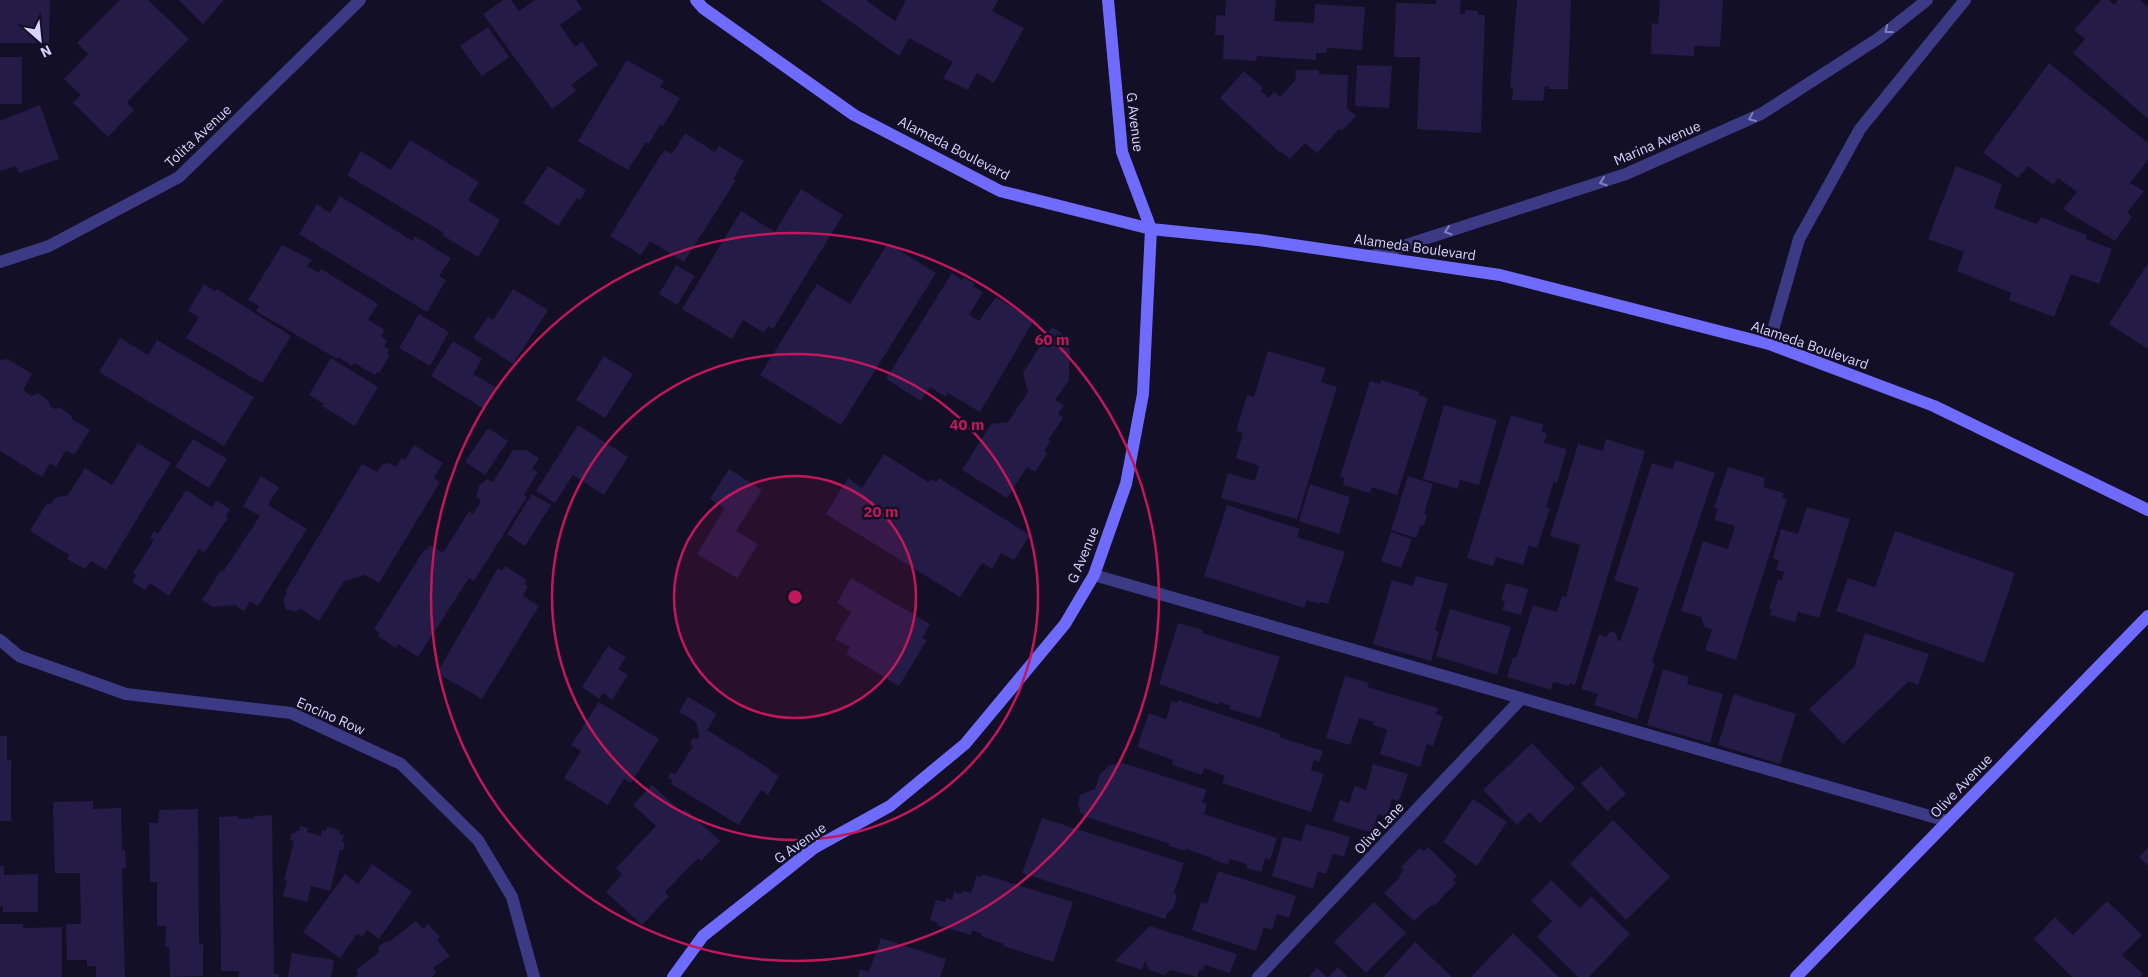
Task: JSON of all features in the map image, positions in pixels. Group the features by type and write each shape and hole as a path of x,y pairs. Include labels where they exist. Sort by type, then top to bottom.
{"street":[{"name":"Tolita Avenue","path":"0,262 49,246 179,177 360,0"},
{"name":"Alameda Boulevard","path":"696,0 703,8 854,115 1000,191 1151,229 1259,240 1500,275 1769,344 1934,406 2148,510"},
{"name":"G Avenue","path":"673,977 703,936 792,865 814,848 890,806 966,744 1066,624 1094,575 1126,484 1143,394 1151,229 1122,152 1108,0"},
{"name":"Marina Avenue","path":"1372,256 1626,174 1761,114 1879,38 1927,0"},
{"path":"1769,344 1799,239 1860,129 1965,0"},
{"path":"1094,575 1947,821"},
{"name":"Olive Avenue","path":"1796,977 2148,616"},
{"name":"Encino Row","path":"0,640 19,656 126,694 292,713 401,764 478,840 512,897 534,977"},
{"name":"Olive Lane","path":"1258,977 1521,699"}],"building":[{"path":"0,0 50,0 49,43 0,43"},
{"path":"120,0 148,0 189,39 127,102 134,110 108,137 73,103 81,95 64,79 88,54 77,43"},
{"path":"179,0 224,0 203,24"},
{"path":"503,0 511,0 519,11 535,0 576,0 582,9 560,25 575,47 582,42 598,65 571,85 576,91 552,109 483,14"},
{"path":"820,0 866,0 895,21 906,0 998,0 992,11 1024,28 994,83 977,73 968,90 943,78 953,62 909,38 899,56"},
{"path":"1226,0 1276,0 1274,21 1314,23 1315,4 1365,7 1362,50 1327,48 1326,53 1316,53 1316,60 1257,56 1256,61 1223,59 1224,35 1215,35 1216,15 1225,16"},
{"path":"1436,0 1461,0 1460,14 1465,14 1465,10 1478,11 1478,15 1485,15 1481,133 1417,129 1420,57 1394,57 1396,3 1435,4"},
{"path":"1517,0 1571,0 1568,89 1548,89 1549,87 1545,86 1543,101 1512,100 1513,88 1510,87"},
{"path":"1660,0 1723,0 1720,47 1694,46 1694,56 1651,54 1652,23 1658,24"},
{"path":"2101,0 2109,0 2114,5 2118,0 2140,0 2148,7 2148,119 2073,53 2085,39 2074,30"},
{"path":"488,27 509,57 482,76 460,46"},
{"path":"0,57 22,57 22,104 0,104"},
{"path":"627,60 664,81 660,87 680,98 663,126 660,125 649,144 646,142 628,170 578,141"},
{"path":"2049,63 2148,143 2148,160 2130,183 2144,191 2127,213 2132,217 2115,241 2063,209 2077,192 2058,178 2054,185 2028,166 2018,178 1983,153"},
{"path":"1357,65 1392,66 1389,108 1355,106"},
{"path":"1295,70 1319,70 1319,74 1348,75 1347,108 1356,116 1342,131 1339,129 1317,153 1305,143 1290,159 1279,152 1220,98 1244,71 1263,88 1261,91 1269,98 1274,92 1280,97 1296,79"},
{"path":"40,105 59,159 19,173 16,166 0,171 0,121"},
{"path":"685,133 715,152 719,146 744,161 733,179 736,180 684,262 650,241 641,255 610,236 664,150 672,154"},
{"path":"410,140 479,182 468,200 500,220 478,257 442,235 444,233 347,175 361,151 391,170"},
{"path":"548,166 586,190 580,200 577,198 558,226 523,203"},
{"path":"1956,166 2002,184 1994,208 2037,224 2041,217 2087,235 2086,239 2112,249 2099,284 2071,274 2054,317 2009,300 2011,293 1957,271 1964,252 1928,239"},
{"path":"801,189 843,215 773,329 768,326 764,333 743,320 732,339 682,309 741,211 775,232"},
{"path":"340,196 413,241 415,236 451,258 439,276 446,280 427,312 299,234 317,204 330,213"},
{"path":"888,243 936,273 841,425 760,375 817,284 850,304"},
{"path":"282,245 312,260 307,266 319,273 321,269 378,304 368,320 385,330 381,336 387,341 384,346 389,349 387,354 390,355 379,373 377,372 375,375 354,363 352,366 338,357 337,359 256,311 259,306 248,300"},
{"path":"2148,263 2148,349 2109,324"},
{"path":"676,265 695,276 677,305 659,294"},
{"path":"952,273 962,280 964,277 983,292 969,315 979,321 996,297 1034,320 980,412 948,393 946,397 930,387 921,401 886,379"},
{"path":"204,284 215,291 217,289 291,336 262,383 186,338 199,317 188,311"},
{"path":"513,289 548,310 513,364 473,338 488,317 493,320"},
{"path":"419,314 449,332 430,366 399,348"},
{"path":"1052,327 1070,339 1069,380 1055,400 1064,405 1058,414 1063,418 1048,440 1051,441 1044,451 1047,454 1035,472 1027,467 1007,498 962,470 991,424 1008,422 1028,392 1023,373"},
{"path":"120,338 148,355 157,340 254,397 224,446 99,372"},
{"path":"453,341 482,359 473,374 497,388 484,409 431,376"},
{"path":"1268,351 1326,368 1321,382 1337,387 1297,519 1221,498 1228,473 1255,481 1259,466 1236,458 1243,433 1236,431 1247,395 1254,397"},
{"path":"604,356 633,374 605,418 576,400"},
{"path":"331,358 378,387 355,426 322,406 324,404 309,395"},
{"path":"8,359 32,374 23,390 32,396 38,393 48,400 50,406 55,409 59,407 71,415 72,419 90,430 74,455 66,450 56,467 50,463 42,477 0,451 0,360"},
{"path":"1381,380 1420,392 1418,395 1428,398 1397,495 1372,487 1370,493 1343,485 1344,478 1340,477 1370,381 1380,384"},
{"path":"1444,405 1497,420 1479,485 1460,480 1458,489 1423,479"},
{"path":"1511,415 1544,425 1541,432 1547,433 1544,443 1567,449 1557,483 1554,481 1546,507 1550,508 1537,548 1529,545 1523,565 1496,557 1493,566 1467,558"},
{"path":"578,425 628,457 604,495 573,475 555,503 536,491"},
{"path":"488,428 508,441 485,475 465,462"},
{"path":"193,439 227,459 209,488 175,467"},
{"path":"1606,439 1645,451 1575,685 1570,683 1569,686 1553,682 1551,690 1507,677 1513,657 1516,658 1533,605 1557,612 1562,596 1566,597 1580,545 1550,536 1578,444 1603,451"},
{"path":"138,443 171,463 106,570 91,561 85,569 67,559 69,555 30,531 47,503 50,505 55,498 68,495 85,468 112,485"},
{"path":"414,445 443,463 434,478 440,482 379,583 365,575 344,581 319,621 301,609 295,612 286,609 283,600 287,593 285,592 362,464 377,472 382,464 389,463 396,467 401,458 405,460"},
{"path":"513,450 526,450 539,458 532,469 538,472 524,495 527,497 474,581 469,578 418,657 398,644 396,648 378,636 380,633 374,629 424,550 427,550 430,545 443,553 469,511 473,514 481,501 476,497 479,486 487,479 493,482"},
{"path":"884,454 928,482 931,479 936,482 939,478 1030,535 1014,560 1001,553 992,569 982,563 960,597 826,514 848,478 862,488"},
{"path":"1676,460 1715,473 1652,662 1655,664 1637,719 1594,705 1598,694 1581,689 1599,634 1606,637 1610,631 1616,633 1618,641 1620,641 1639,588 1614,580 1652,463 1672,469"},
{"path":"1728,467 1765,478 1763,487 1784,493 1782,498 1787,499 1736,660 1705,650 1712,630 1704,627 1701,617 1681,611 1703,541 1728,549 1735,526 1714,520 1718,509 1714,508"},
{"path":"729,469 762,490 736,531 758,544 737,578 697,554 725,508 710,499"},
{"path":"261,476 279,487 268,505 307,529 258,606 250,601 244,611 235,605 213,607 202,600 260,516 243,506"},
{"path":"1408,476 1433,484 1424,514 1427,514 1424,526 1421,525 1416,538 1391,530"},
{"path":"1310,484 1350,497 1339,534 1299,521"},
{"path":"186,490 212,507 216,500 230,509 226,516 228,518 204,553 199,549 169,596 150,583 145,590 132,582 136,575 133,573 154,540 150,538 154,531 158,534"},
{"path":"532,494 551,505 525,546 507,534"},
{"path":"1227,505 1300,529 1297,537 1345,552 1328,604 1307,600 1304,608 1204,576"},
{"path":"1807,507 1850,519 1819,618 1798,612 1795,622 1770,615 1772,610 1769,609 1778,579 1782,581 1784,572 1776,570 1779,560 1773,558 1781,529 1798,534"},
{"path":"1895,531 2015,573 1984,663 1836,611 1848,578 1875,587"},
{"path":"1391,532 1412,539 1401,568 1381,561"},
{"path":"505,566 527,580 524,584 528,586 523,596 539,606 482,699 437,673 498,568 502,570"},
{"path":"1416,576 1448,584 1435,630 1439,632 1431,661 1373,644 1392,580 1413,586"},
{"path":"851,578 930,624 922,638 927,640 899,686 846,654 850,647 835,639 851,612 837,603"},
{"path":"1506,583 1528,589 1521,615 1502,610 1505,601 1501,600"},
{"path":"1450,609 1511,627 1497,675 1436,656"},
{"path":"1178,623 1203,630 1202,633 1280,657 1260,718 1229,709 1231,706 1220,702 1219,705 1159,684"},
{"path":"1865,633 1929,654 1918,685 1909,681 1843,744 1809,709 1854,667"},
{"path":"608,646 626,657 618,669 628,675 612,700 603,693 599,699 582,687"},
{"path":"1663,669 1689,677 1687,684 1723,694 1710,743 1647,725"},
{"path":"1345,676 1369,683 1367,687 1438,708 1436,714 1443,716 1433,746 1427,744 1420,767 1380,754 1387,730 1373,725 1374,722 1359,718 1350,745 1326,738"},
{"path":"1734,694 1796,714 1780,764 1718,745"},
{"path":"688,697 717,714 707,730 779,776 768,795 761,790 739,825 671,784 673,781 668,778 671,772 675,775 693,746 690,744 693,738 697,739 699,736 696,722 679,712"},
{"path":"1178,700 1280,734 1279,737 1323,751 1319,762 1314,760 1311,770 1324,774 1311,812 1222,783 1225,776 1204,768 1202,775 1172,765 1173,760 1137,747 1149,713 1166,719 1172,701 1177,703"},
{"path":"599,702 659,739 631,783 624,779 608,805 564,778 581,751 571,745"},
{"path":"0,736 7,736 7,761 11,760 11,821 0,821"},
{"path":"1532,743 1575,788 1540,823 1530,812 1517,825 1483,790"},
{"path":"1120,762 1207,790 1202,802 1207,804 1204,814 1277,838 1270,860 1265,858 1261,872 1246,868 1247,864 1230,859 1228,865 1186,849 1185,851 1169,846 1170,844 1086,817 1080,812 1078,804 1080,795 1095,789 1100,774 1109,766"},
{"path":"1373,764 1408,774 1399,801 1392,799 1386,817 1378,814 1372,833 1333,821 1340,800 1349,803 1355,786 1366,790"},
{"path":"1601,766 1626,794 1607,811 1581,783"},
{"path":"652,785 682,812 685,809 720,841 701,861 698,858 665,892 669,896 642,925 606,892 622,874 616,868 656,826 633,805"},
{"path":"1473,799 1507,822 1477,866 1443,842"},
{"path":"93,801 93,809 121,808 122,850 125,850 126,868 122,868 125,977 96,977 96,966 87,966 87,960 67,960 66,924 81,924 80,873 55,873 54,802"},
{"path":"198,809 199,945 203,944 203,976 170,977 169,947 165,947 166,926 157,926 157,882 150,882 149,823 158,823 159,810"},
{"path":"272,815 274,974 279,974 279,977 239,977 239,971 221,971 219,817 238,816 238,819"},
{"path":"1042,818 1184,863 1174,892 1177,896 1173,909 1168,912 1165,919 1022,873"},
{"path":"1613,820 1670,877 1626,920 1570,864"},
{"path":"1306,824 1350,837 1344,857 1333,854 1326,874 1318,872 1313,889 1272,876 1283,837 1301,841"},
{"path":"300,826 308,828 307,832 321,836 322,830 326,831 327,827 340,830 339,834 344,835 342,842 345,843 343,850 340,850 330,891 311,886 307,902 283,896 287,881 284,880 294,841 290,840 292,833 295,833 296,830 299,831"},
{"path":"1428,847 1457,876 1453,880 1456,883 1436,904 1429,907 1414,921 1384,893 1400,877 1399,875 1404,870 1401,867 1420,848 1424,851"},
{"path":"2148,847 2148,866 2139,857"},
{"path":"372,864 412,892 379,939 367,930 362,937 357,934 340,958 303,932 345,874 358,884"},
{"path":"0,866 4,866 4,875 38,874 38,912 3,912 3,906 0,906"},
{"path":"1218,871 1296,896 1289,918 1277,914 1272,930 1264,927 1256,951 1192,930 1201,902 1207,904"},
{"path":"982,874 1073,902 1053,962 1003,946 1004,944 981,936 982,934 972,930 971,935 937,925 938,923 930,920 936,900 945,902 946,898 952,900 954,892 961,894 963,891 971,893 977,875 981,877"},
{"path":"1551,880 1580,908 1591,896 1630,934 1589,977 1578,977 1537,937 1552,921 1531,901"},
{"path":"2107,901 2142,935 2122,955 2143,974 2140,977 2072,977 2034,939 2055,917 2073,935"},
{"path":"1374,902 1406,933 1366,973 1334,942"},
{"path":"416,921 423,929 428,924 440,937 437,940 450,956 433,968 437,973 431,977 355,977 358,974 356,970 378,953 379,946 390,941"},
{"path":"0,924 23,924 23,928 62,927 62,977 0,977"},
{"path":"1150,926 1237,954 1230,973 1205,965 1203,971 1199,970 1197,977 1171,970 1164,975 1149,970 1145,961 1142,970 1115,961"},
{"path":"1513,933 1559,977 1471,977"},
{"path":"881,938 946,959 940,977 858,977 860,969 869,972"},
{"path":"1415,942 1452,977 1383,977"},
{"path":"292,953 334,960 331,977 288,977"},
{"path":"1338,967 1348,977 1328,977"},
{"path":"1317,968 1327,977 1309,977"}]}
